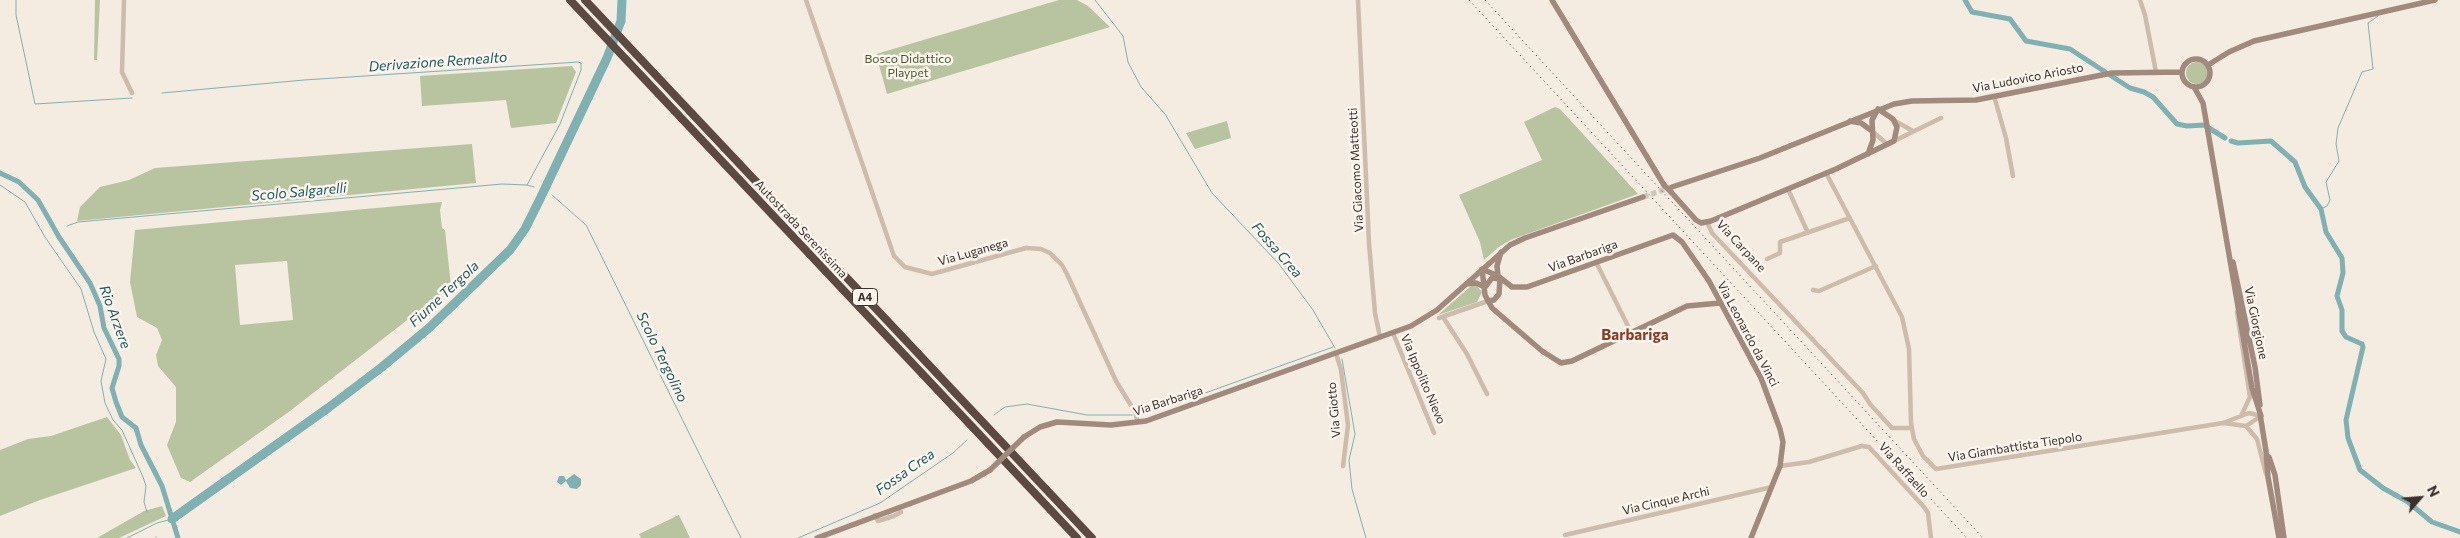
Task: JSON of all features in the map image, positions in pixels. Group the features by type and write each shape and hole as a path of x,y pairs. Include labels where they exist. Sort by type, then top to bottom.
{"highway":[{"name":"Autostrada Serenissima","path":"570,0 1077,538"},
{"name":"Autostrada Serenissima","path":"585,0 1092,538"}],"main road":[{"name":"Via Carpane","path":"1552,0 1664,185 1672,190 1696,220 1707,222"},
{"path":"2208,65 2229,52 2254,41 2435,0"},
{"path":"2193,59 2202,60 2208,65 2210,74 2207,82 2194,86 2186,82 2182,72 2185,64 2193,59"},
{"name":"Via Ludovico Ariosto","path":"1672,190 1760,158 1878,109 1900,103 1976,100 2112,73 2182,72"},
{"name":"Via Giorgione","path":"2203,103 2207,82"},
{"name":"Via Giorgione","path":"2194,86 2203,103 2252,388 2260,416"},
{"path":"1707,222 1826,173 1894,141 1897,127 1892,112 1900,103"},
{"path":"1868,154 1872,147 1872,120 1878,109 1894,119"},
{"path":"1850,121 1861,122 1872,131"},
{"name":"Via Barbariga","path":"817,538 875,515 972,481 990,470 1024,437 1040,426 1057,422 1111,425 1138,422 1393,333 1424,320 1501,252 1525,238 1643,197"},
{"name":"Via Barbariga","path":"1482,269 1499,277 1512,287 1526,287 1673,235"},
{"name":"Via Leonardo da Vinci","path":"1673,235 1682,242 1696,261 1770,397 1782,442 1780,466 1751,538"},
{"name":"Via Giorgione","path":"2226,235 2255,367 2268,477 2278,538"},
{"path":"1488,301 1494,300 1499,294 1497,266 1501,252"},
{"path":"1482,269 1488,301 1497,313 1554,361 1561,363 1572,361 1687,306 1720,303"},
{"path":"1485,287 1492,278 1499,277"},
{"path":"1466,284 1476,282 1485,287"},
{"name":"Via Giorgione","path":"2266,451 2275,475 2284,538"}],"street":[{"path":"124,0 122,72 132,93"},
{"name":"Via Luganega","path":"806,0 894,256 905,267 932,274 1026,248 1042,249 1050,253 1058,259 1068,274 1116,381 1135,412 1138,422"},
{"name":"Via Giacomo Matteotti","path":"1358,0 1369,243 1375,313 1380,337"},
{"path":"2140,0 2145,15 2156,72"},
{"path":"1994,96 2006,138 2013,176"},
{"path":"1894,141 1941,118"},
{"path":"1894,119 1905,128 1913,131"},
{"path":"1872,131 1887,144"},
{"name":"Via Giambattista Tiepolo","path":"1826,173 1898,306 1905,327 1909,349 1912,428 1917,448 1936,470 2223,422 2242,414 2249,413 2260,416"},
{"path":"1788,188 1808,233"},
{"path":"1767,259 1780,253 1779,243 1850,218"},
{"name":"Via Carpane","path":"1707,222 1712,233 1863,393 1870,404 1892,428 1912,428"},
{"path":"1596,262 1628,326"},
{"path":"1813,290 1819,291 1876,266"},
{"path":"1487,394 1441,318 1488,301"},
{"name":"Via Giorgione","path":"2237,303 2237,321 2250,397 2242,414"},
{"name":"Via Ippolito Nievo","path":"1393,333 1434,433"},
{"name":"Via Giotto","path":"1336,353 1341,370 1348,425 1343,466"},
{"path":"2260,416 2246,426 2257,439 2268,477"},
{"name":"Via Giambattista Tiepolo","path":"2223,422 2246,426"},
{"name":"Via Raffaello","path":"1780,466 1809,462 1862,446 1869,447 1928,512 1932,538"},
{"name":"Via Cinque Archi","path":"1565,535 1772,487"},
{"name":"Via Barbariga","path":"875,515 878,521 901,512"}],"green space":[{"path":"95,0 100,0 97,60 94,60"},
{"name":"Bosco Didattico Playpet","path":"1059,0 1077,0 1088,6 1110,27 887,94 876,54"},
{"path":"2197,62 2205,65 2208,73 2205,81 2197,84 2189,81 2186,73 2189,65"},
{"path":"572,66 576,72 556,123 511,128 506,100 422,106 420,76"},
{"path":"1555,107 1560,109 1638,194 1513,239 1500,246 1484,260 1480,242 1459,195 1542,160 1524,122"},
{"path":"1227,121 1231,138 1195,149 1186,133"},
{"path":"472,144 476,183 77,221 80,207 100,187 129,180 155,168"},
{"path":"442,202 440,210 442,228 445,230 451,286 290,411 190,482 181,478 167,445 176,422 176,387 158,366 156,355 162,340 157,328 137,317 130,282 135,230","holes":["287,261 293,320 240,325 235,265"]},
{"path":"1476,285 1482,292 1477,302 1438,315 1471,286"},
{"path":"107,417 121,435 130,460 136,468 40,500 0,516 0,450 28,439 51,436"},
{"path":"162,506 166,516 119,538 97,538 144,511"},
{"path":"679,515 690,538 641,538 639,534"}],"water":[{"path":"574,474 581,479 581,485 577,489 570,488 566,481 561,485 557,482 559,476 564,476 566,480"}],"waterway":[{"name":"Derivazione Remealto","path":"16,0 16,15 35,104 132,98"},
{"name":"Fiume Tergola","path":"172,519 328,408 382,367 429,328 510,250 525,229 607,58 621,21 622,0"},
{"name":"Fossa Crea","path":"1095,0 1123,36 1128,62 1141,87 1165,114 1212,193 1279,264 1313,310 1335,348"},
{"path":"1965,0 1972,12 2010,19 2026,41 2070,49 2130,88 2153,97 2177,124 2187,126 2204,125 2225,138"},
{"path":"2321,209 2327,206 2330,200 2326,182 2339,161 2336,144 2338,128 2362,72 2373,69 2368,23 2378,16"},
{"name":"Derivazione Remealto","path":"162,93 304,80 581,63 581,70 560,124 527,185"},
{"path":"2231,141 2238,143 2271,141 2295,162 2305,187 2321,209 2326,232 2342,258 2343,273 2337,296 2342,310 2342,331 2346,337 2362,344 2363,347 2346,420 2348,438 2360,470 2383,488 2408,502 2432,522 2460,532"},
{"name":"Rio Arzere","path":"0,173 19,182 38,200 59,237 90,283 100,306 104,328 119,359 119,366 112,388 116,402 122,417 136,428 141,445 162,486 178,538"},
{"name":"Scolo Salgarelli","path":"67,226 78,222 502,184 534,187"},
{"path":"0,185 25,202 45,237 81,289 94,332 106,359 101,381 105,403 113,420 122,430 143,477 146,486 144,502 147,512"},
{"name":"Scolo Tergolino","path":"552,195 586,225 741,538"},
{"name":"Fossa Crea","path":"1141,414 1155,411 1333,347"},
{"path":"1342,359 1355,434 1349,460 1352,489 1366,538"},
{"name":"Fossa Crea","path":"994,415 1005,407 1027,404 1087,415 1132,415"},
{"name":"Fossa Crea","path":"798,538 880,503 953,453 967,440"},
{"path":"127,538 157,523 172,519"}],"tunnel":[{"path":"1643,197 1672,187"}],"railway":[{"path":"1469,0 1967,538"},
{"path":"1485,0 1983,538"}],"district":[{"name":"Barbariga","path":"1635,335"}]}
